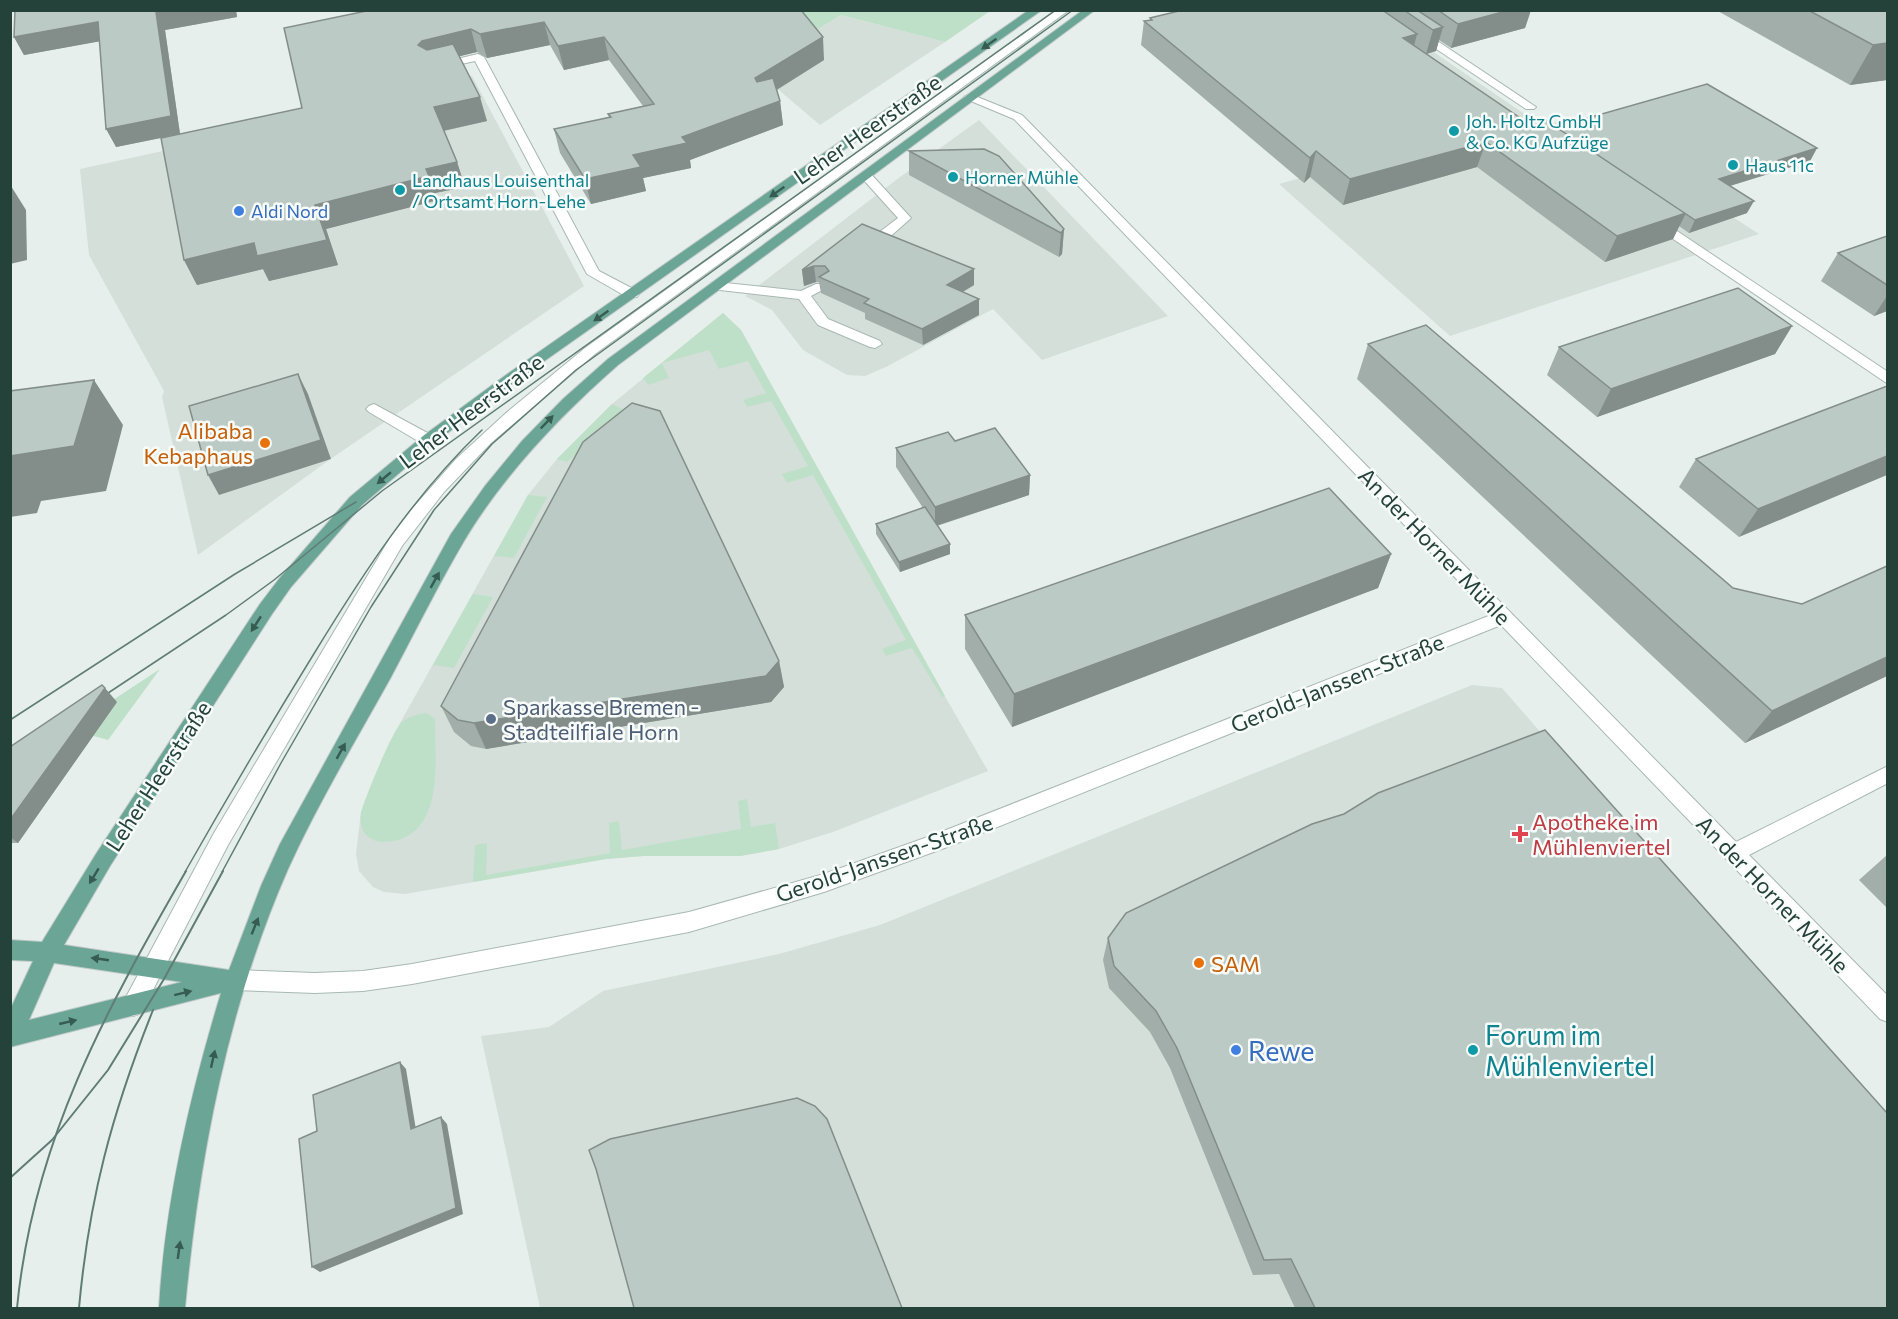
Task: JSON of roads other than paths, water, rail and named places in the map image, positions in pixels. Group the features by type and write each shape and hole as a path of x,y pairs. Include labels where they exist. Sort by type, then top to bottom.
{"main road":[{"name":"Leher Heerstraße","path":"11,1035 48,952 118,837 285,583 356,501 428,440 1037,10"},
{"name":"Leher Heerstraße","path":"172,1308 192,1159 214,1055 234,980 272,883 305,817 457,538 476,510 513,459 565,403 613,362 1089,10"},
{"path":"10,950 48,952 234,980"},
{"path":"11,1035 234,980"}],"street":[{"path":"133,1006 221,839 396,542 428,500 482,441 590,351 1064,10"},
{"path":"1383,10 1530,106"},
{"path":"434,68 478,57 594,274 632,294"},
{"name":"An der Horner Mühle","path":"970,97 1018,117 1887,1012"},
{"path":"866,176 906,218 878,240"},
{"path":"1643,212 1887,380"},
{"path":"717,286 803,295 821,286"},
{"path":"803,295 823,322 875,344"},
{"path":"374,409 428,440"},
{"name":"Gerold-Janssen-Straße","path":"234,980 315,983 363,981 412,974 700,918 824,883 943,840 1504,617"},
{"path":"1733,853 1887,774"}],"tram line":[{"path":"96,701 226,615 274,580 382,491 1056,10"},
{"path":"222,872 281,763 371,607 434,510 492,444 576,370 1073,10"},
{"path":"185,872 333,622 371,564 434,481 482,430"},
{"path":"10,720 235,574 356,502"},
{"path":"56,1136 101,1027 186,871"},
{"path":"56,1136 108,1070 164,979 223,871"},
{"path":"79,1308 89,1230 104,1156 138,1048 153,1010"},
{"path":"10,1178 56,1136"},
{"path":"17,1308 26,1247 39,1190 56,1136"}],"place":[{"name":"Joh. Holtz GmbH & Co. KG Aufzüge","path":"1454,131"},
{"name":"Haus 11c","path":"1733,165"},
{"name":"Horner Mühle","path":"953,177"},
{"name":"Landhaus Louisenthal / Ortsamt Horn-Lehe","path":"400,190"},
{"name":"Aldi Nord","path":"239,211"},
{"name":"Alibaba Kebaphaus","path":"265,443"},
{"name":"Sparkasse Bremen - Stadteilfiale Horn","path":"491,719"},
{"name":"Apotheke im Mühlenviertel","path":"1520,834"},
{"name":"SAM","path":"1199,963"},
{"name":"Rewe","path":"1236,1050"},
{"name":"Forum im Mühlenviertel","path":"1473,1050"}]}
